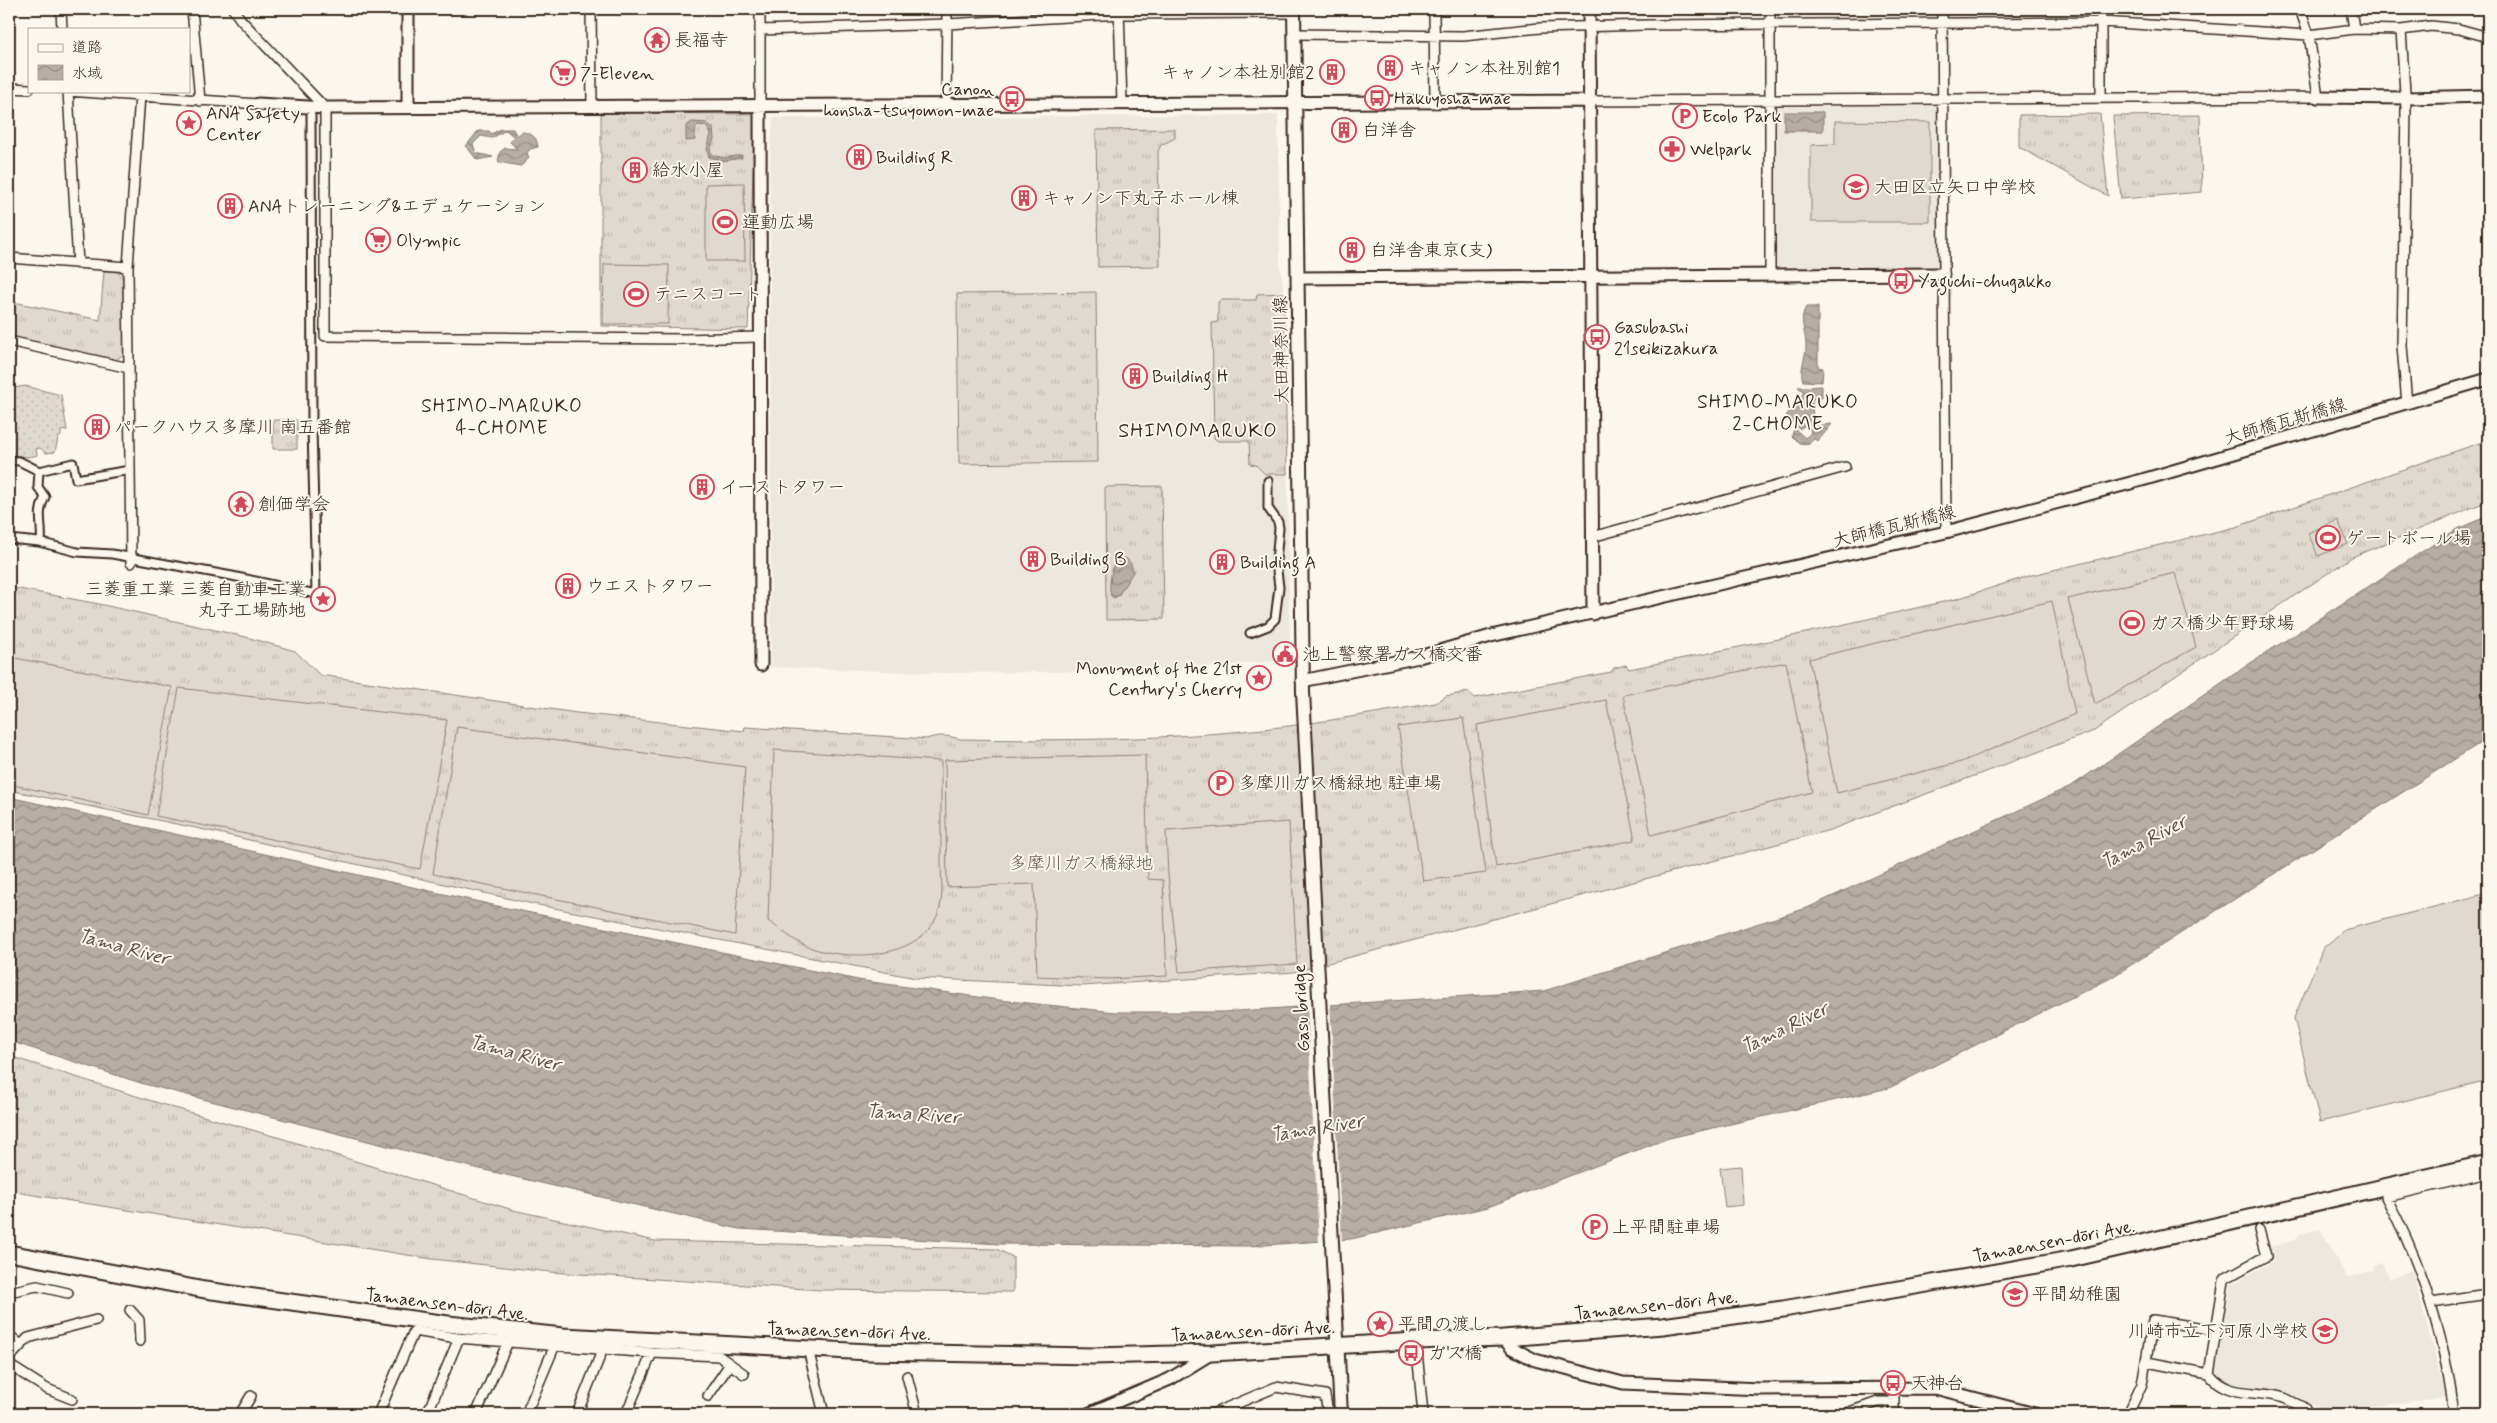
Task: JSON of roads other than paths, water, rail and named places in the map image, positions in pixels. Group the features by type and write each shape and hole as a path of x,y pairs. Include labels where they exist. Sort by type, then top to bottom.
{"main road":[{"name":"大田神奈川線","path":"1294,11 1302,686"},
{"name":"Gasu bridge","path":"1302,686 1341,1414"},
{"name":"Tamaensen-dōri Ave.","path":"9,1253 201,1289 604,1345 719,1350 808,1349 1093,1356 1212,1353 1337,1345 1503,1338 1672,1325 1783,1309 2061,1261 2308,1206 2488,1163"}],"street":[{"path":"60,9 62,28"},
{"path":"192,9 200,101"},
{"path":"234,9 240,20 325,108 325,336 683,339 760,337"},
{"path":"408,9 408,107"},
{"path":"591,9 592,106"},
{"path":"760,9 761,665"},
{"path":"946,9 946,105"},
{"path":"1434,9 1435,103"},
{"path":"1589,9 1589,276 1593,614"},
{"path":"1770,9 1770,275"},
{"path":"1942,9 1946,532"},
{"path":"2101,9 2101,98"},
{"path":"2300,9 2310,35 2318,97"},
{"path":"2351,9 2354,29"},
{"path":"760,30 946,24 1120,11 1294,11"},
{"path":"1120,11 1122,104"},
{"path":"1295,34 1463,36 1540,28 1770,24 2101,22 2310,35 2354,29 2401,30 2431,26 2459,29 2488,38"},
{"path":"2401,30 2406,98 2402,346 2407,404"},
{"path":"9,88 28,89"},
{"path":"68,92 78,264"},
{"path":"86,92 325,108 1435,103 1943,98 2406,98 2488,96"},
{"path":"131,560 128,267 140,95"},
{"path":"9,540 41,542 77,552 101,553 131,560 232,576 316,594 312,427 311,115"},
{"path":"9,258 128,267"},
{"path":"1298,278 1943,274"},
{"path":"9,341 129,368"},
{"name":"大師橋瓦斯橋線","path":"1302,686 1491,636 1946,532 2142,480 2488,379"},
{"path":"9,460 19,461 39,471 73,463 76,479 130,470"},
{"path":"1592,537 1845,467"},
{"path":"39,471 38,487 45,497 39,512 42,523 41,542"},
{"path":"1250,633 1268,626 1275,619 1279,587 1276,562 1279,528 1278,522 1268,508 1268,481"},
{"path":"2454,1414 2452,1392 2431,1302 2426,1286 2386,1196 2488,1174"},
{"path":"2209,1374 2226,1278 2266,1256 2259,1230"},
{"path":"9,1292 37,1286 68,1293"},
{"path":"2431,1302 2488,1294"},
{"path":"130,1310 139,1320 140,1342"},
{"path":"9,1358 28,1338 96,1320"},
{"path":"2128,1414 2142,1384 2153,1320 2216,1330"},
{"path":"378,1414 414,1331 459,1338 555,1346 604,1345 652,1353 719,1350 730,1364 744,1374"},
{"path":"9,1335 21,1345"},
{"path":"427,1414 459,1338"},
{"path":"1503,1338 1512,1348 1535,1360 1623,1383 1760,1389 1894,1387 1947,1390 2035,1414"},
{"path":"1416,1341 1423,1414"},
{"path":"476,1414 508,1342"},
{"path":"577,1414 604,1345"},
{"path":"526,1414 555,1346"},
{"path":"808,1349 824,1414"},
{"path":"626,1414 652,1353"},
{"path":"1088,1414 1170,1379 1212,1353"},
{"path":"2147,1362 2209,1374 2215,1381 2229,1390 2283,1398 2305,1408"},
{"path":"708,1396 730,1364"},
{"path":"9,1365 47,1389 72,1399"},
{"path":"907,1376 917,1414"},
{"path":"1212,1414 1276,1387 1325,1395 1328,1414"},
{"path":"1894,1387 1894,1414"},
{"path":"240,1414 251,1396"},
{"path":"1844,1414 1878,1402 1894,1402"},
{"path":"9,1412 13,1414"}],"water":[{"path":"1784,112 1823,112 1823,131 1784,131"},
{"path":"692,122 707,123 713,128 714,139 710,150 712,155 724,158 742,155 742,158 723,161 709,157 707,149 711,134 706,126 698,125 695,130 695,140 686,141 686,126"},
{"path":"501,129 513,129 517,136 522,132 529,133 536,141 538,147 530,149 527,153 529,158 521,166 498,162 500,152 505,148 517,149 510,142 514,137 506,130 492,138 481,136 473,144 476,153 493,157 477,160 466,146 478,131 489,131 491,134"},
{"path":"1806,307 1818,307 1818,367 1823,368 1822,382 1803,381 1802,377 1806,346 1803,317"},
{"path":"1822,386 1822,398 1812,399 1813,426 1832,424 1818,441 1814,439 1808,444 1799,443 1792,436 1794,428 1805,438 1810,434 1811,430 1804,426 1799,429 1786,416 1804,392 1798,387"},
{"name":"Tama River","path":"2488,516 2488,738 2109,979 1889,1088 1669,1138 1488,1207 1351,1239 1250,1246 1000,1244 739,1229 446,1161 144,1084 9,1041 9,797 502,907 858,980 999,1000 1116,1012 1222,1012 1544,991 1807,908 2073,785 2249,664 2457,529"},
{"path":"1117,558 1128,560 1133,572 1118,596 1114,598 1110,592 1110,582"}],"waterway":[{"path":"2309,1412 2318,1414"}],"place":[{"name":"長福寺","path":"657,40"},
{"name":"キャノン本社別館1","path":"1390,68"},
{"name":"キャノン本社別館2","path":"1332,72"},
{"name":"7-Eleven","path":"563,73"},
{"name":"Hakuyosha-mae","path":"1377,98"},
{"name":"Canon honsha-tsuyomon-mae","path":"1012,99"},
{"name":"Ecolo Park","path":"1685,116"},
{"name":"ANA Safety Center","path":"189,123"},
{"name":"白洋舎","path":"1344,130"},
{"name":"Welpark","path":"1672,149"},
{"name":"Building R","path":"859,157"},
{"name":"給水小屋","path":"635,170"},
{"name":"大田区立矢口中学校","path":"1856,187"},
{"name":"キャノン下丸子ホール棟","path":"1024,198"},
{"name":"ANAトレーニング&エデュケーション","path":"230,206"},
{"name":"運動広場","path":"725,222"},
{"name":"Olympic","path":"378,240"},
{"name":"白洋舎東京(支)","path":"1352,250"},
{"name":"Yaguchi-chugakko","path":"1901,281"},
{"name":"テニスコート","path":"636,294"},
{"name":"Gasubashi 21seikizakura","path":"1597,337"},
{"name":"Building H","path":"1135,376"},
{"name":"パークハウス多摩川 南五番館","path":"97,427"},
{"name":"イーストタワー","path":"702,487"},
{"name":"創価学会","path":"241,504"},
{"name":"ゲートボール場","path":"2328,538"},
{"name":"Building B","path":"1033,559"},
{"name":"Building A","path":"1222,562"},
{"name":"ウエストタワー","path":"568,586"},
{"name":"三菱重工業 三菱自動車工業 丸子工場跡地","path":"323,599"},
{"name":"ガス橋少年野球場","path":"2132,623"},
{"name":"池上警察署ガス橋交番","path":"1285,654"},
{"name":"Monument of the 21st Century's Cherry","path":"1259,678"},
{"name":"多摩川ガス橋緑地 駐車場","path":"1221,783"},
{"name":"上平間駐車場","path":"1595,1227"},
{"name":"平間幼稚園","path":"2015,1294"},
{"name":"平間の渡し","path":"1380,1324"},
{"name":"川崎市立下河原小学校","path":"2325,1331"},
{"name":"ガス橋","path":"1411,1353"},
{"name":"天神台","path":"1893,1383"}],"district":[{"name":"SHIMO-MARUKO 2-CHOME","path":"1778,412"},
{"name":"SHIMO-MARUKO 4-CHOME","path":"502,416"},
{"name":"SHIMOMARUKO","path":"1198,430"}],"park label":[{"name":"多摩川ガス橋緑地","path":"1081,863"}]}
